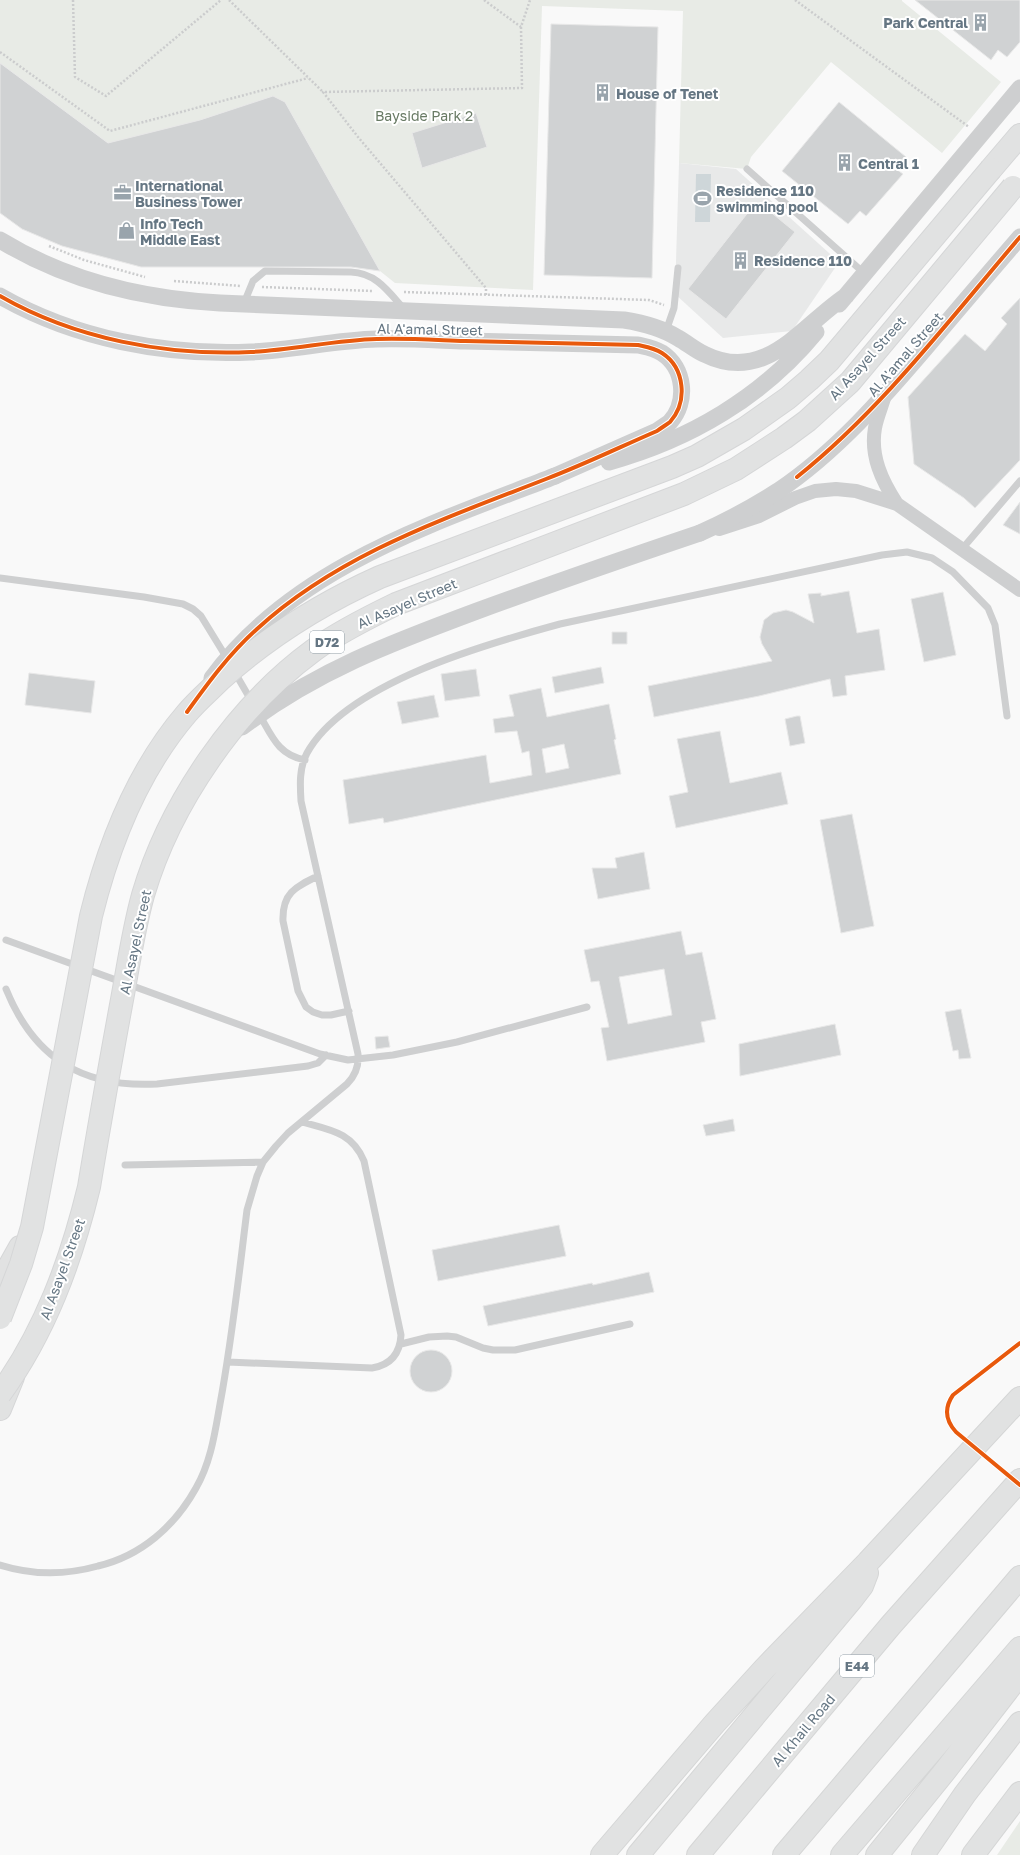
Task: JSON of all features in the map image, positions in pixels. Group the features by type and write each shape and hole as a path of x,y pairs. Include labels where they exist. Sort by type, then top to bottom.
{"main road":[{"name":"Al Asayel Street","path":"0,1318 18,1271 32,1227 100,878 113,842 138,788 165,743 187,712 236,666 263,644 296,621 350,591 380,577 672,467 721,443 767,414 799,389 829,361 1020,135"},
{"name":"Al Asayel Street","path":"0,1394 14,1375 29,1350 47,1312 70,1254 80,1220 88,1187 136,923 143,895 164,839 177,813 192,787 226,739 267,691 290,670 340,633 396,604 684,494 736,469 784,438 813,416 850,382 1020,178"},
{"path":"0,1283 32,1227"},
{"path":"0,1409 14,1375"},
{"path":"602,1855 715,1723 811,1619 868,1562 1020,1398"},
{"name":"Al Khail Road","path":"698,1855 891,1625 1020,1480"},
{"path":"638,1855 852,1599 865,1578 868,1562"},
{"path":"784,1855 1020,1577"},
{"path":"842,1855 1020,1648"},
{"path":"877,1855 945,1771 1020,1674"},
{"path":"923,1855 964,1794 1020,1724"},
{"path":"964,1794 984,1780 1020,1746"},
{"path":"973,1855 1020,1793"}],"street":[{"name":"Al A'amal Street","path":"555,476 615,460 700,427 724,413 770,380 810,340 864,273 1020,88"},
{"name":"Al A'amal Street","path":"226,739 254,718 302,687 346,663 379,648 537,589 700,533 760,502 797,477 843,438 885,396 1020,236"},
{"name":"Al A'amal Street","path":"0,240 53,267 107,286 163,298 243,304 624,320 653,326 666,331 705,355 731,362 759,359 770,355 790,343 827,309 846,296"},
{"name":"Al A'amal Street","path":"0,296 38,314 72,327 114,339 179,350 252,352 348,340 378,339 638,345 651,348 663,354 672,363 679,374 682,386 681,400 677,412 669,423 555,476"},
{"path":"885,396 875,428 874,452 881,476 897,504"},
{"path":"187,712 237,648 279,610 326,577 393,540 555,476"},
{"path":"700,533 740,523 759,516 795,498 815,491 836,489 856,491 897,504 1020,590"}],"lane":[{"path":"748,169 864,273"},
{"path":"666,331 674,308 678,268"},
{"path":"243,304 250,286 256,276 270,270 351,272 364,273 371,276 389,292 405,311"},
{"path":"962,549 1020,481"},
{"path":"0,1564 35,1572 60,1573 84,1570 110,1564 129,1556 168,1526 184,1507 197,1487 207,1464 228,1362 247,1210 251,1192 263,1162 288,1133 352,1079 358,1067 359,1060 349,1011 301,801 300,785 305,760 316,741 355,704 393,683 471,651 560,624 895,552 920,554 943,564 953,572 988,608 995,625 1007,716"},
{"path":"0,578 165,600 183,604 193,609 202,616 277,745 289,756 305,760"},
{"path":"318,876 292,890 286,899 283,910 283,921 300,1000 313,1012 322,1015 331,1015 349,1011"},
{"path":"6,940 326,1055 359,1060 393,1055 457,1042 587,1007"},
{"path":"6,989 14,1009 25,1027 39,1044 55,1058 73,1069 93,1078 114,1083 135,1085 157,1084 308,1066 318,1063 326,1055"},
{"path":"228,1362 372,1368 379,1367 391,1361 401,1344 399,1327 364,1161 360,1152 348,1138 339,1133 302,1122"},
{"path":"125,1165 263,1162"},
{"path":"401,1344 429,1337 447,1336 456,1337 483,1348 493,1350 514,1350 630,1324"}],"path":[{"path":"73,0 75,77 106,96 220,0"},
{"path":"229,0 323,92 358,137 486,288 486,295"},
{"path":"484,0 521,26"},
{"path":"323,92 522,88 521,26 530,0"},
{"path":"795,0 965,124"},
{"path":"0,52 110,131 308,78"},
{"path":"47,246 111,269 152,278"},
{"path":"166,281 212,285 389,292 649,300 674,308"}],"shaded area":[{"path":"679,163 736,169 839,262 792,331 723,338 675,294"},
{"name":"Residence 110 swimming pool","path":"696,174 711,174 710,222 695,222"}],"green space":[{"name":"Bayside Park 2","path":"0,0 902,0 1001,82 942,153 831,62 751,157 747,169 679,163 683,11 542,6 533,290 395,283 380,271 285,102 273,96 200,120 108,143 0,63"},
{"path":"1020,1821 1020,1855 997,1855"}],"building":[{"name":"Park Central","path":"915,0 1020,0 1020,42 1007,57 998,50 991,60"},
{"name":"House of Tenet","path":"551,24 658,27 652,278 544,275"},
{"path":"0,63 108,143 200,120 273,96 285,102 380,271 351,267 141,267 62,246 22,229 0,213"},
{"name":"Central 1","path":"839,102 906,157 896,169 903,174 866,216 860,211 848,224 782,171"},
{"path":"476,113 487,147 422,168 412,133"},
{"name":"Residence 110","path":"757,201 795,232 726,319 688,289"},
{"path":"1020,298 1020,460 975,508 964,498 914,464 908,397 965,334 985,351 1007,324 1001,318"},
{"path":"1020,502 1020,534 1003,525"},
{"path":"849,591 857,633 879,629 885,670 845,676 847,695 833,697 830,679 759,696 654,717 648,686 772,661 762,644 760,637 764,620 773,613 786,610 814,623 808,594 821,593 821,596"},
{"path":"943,592 956,655 924,662 911,599"},
{"path":"612,632 627,632 627,644 612,644"},
{"path":"601,667 604,683 555,693 552,677"},
{"path":"476,669 480,696 445,701 441,674"},
{"path":"29,673 95,681 91,713 25,705"},
{"path":"541,688 547,717 609,704 621,774 384,823 383,818 349,824 343,780 486,755 490,783 532,775 529,751 522,753 517,731 495,733 493,719 514,716 509,695","holes":["564,744 569,768 546,773 542,749"]},
{"path":"434,695 439,717 402,724 397,702"},
{"path":"800,716 805,743 790,746 785,719"},
{"path":"720,731 730,783 781,772 788,804 676,828 669,796 688,792 677,739"},
{"path":"852,814 874,926 841,933 820,820"},
{"path":"644,852 650,889 598,899 592,868 617,868 615,858"},
{"path":"681,931 686,955 702,952 716,1019 701,1022 705,1042 607,1061 601,1028 609,1027 599,981 591,982 584,950","holes":["664,969 672,1015 628,1024 619,977"]},
{"path":"961,1009 971,1058 959,1059 958,1050 953,1051 945,1012"},
{"path":"835,1024 841,1055 740,1076 739,1044"},
{"path":"388,1036 390,1047 376,1049 375,1037"},
{"path":"733,1119 735,1131 706,1136 703,1125"},
{"path":"559,1225 566,1256 438,1281 432,1250"},
{"path":"649,1272 654,1292 488,1326 483,1306 592,1283 593,1285"},
{"path":"431,1350 446,1356 452,1371 446,1386 431,1392 416,1386 410,1371 416,1356"}],"cycle path":[{"path":"797,477 828,450 887,393 1020,237"},
{"path":"0,296 29,311 90,334 122,342 186,351 219,353 251,352 346,341 388,339 638,345 662,353 670,359 675,367 679,376 681,395 680,405 670,422 657,431 574,468 431,524 358,559 322,580 289,603 257,629 237,648 219,669 187,712"},
{"path":"1020,1343 953,1395 947,1409 948,1418 956,1432 1020,1485"}],"place":[{"name":"Park Central","path":"981,22"},
{"name":"House of Tenet","path":"603,93"},
{"name":"Central 1","path":"845,163"},
{"name":"International Business Tower","path":"122,193"},
{"name":"Residence 110 swimming pool","path":"703,198"},
{"name":"Info Tech Middle East","path":"127,231"},
{"name":"Residence 110","path":"741,260"}]}
